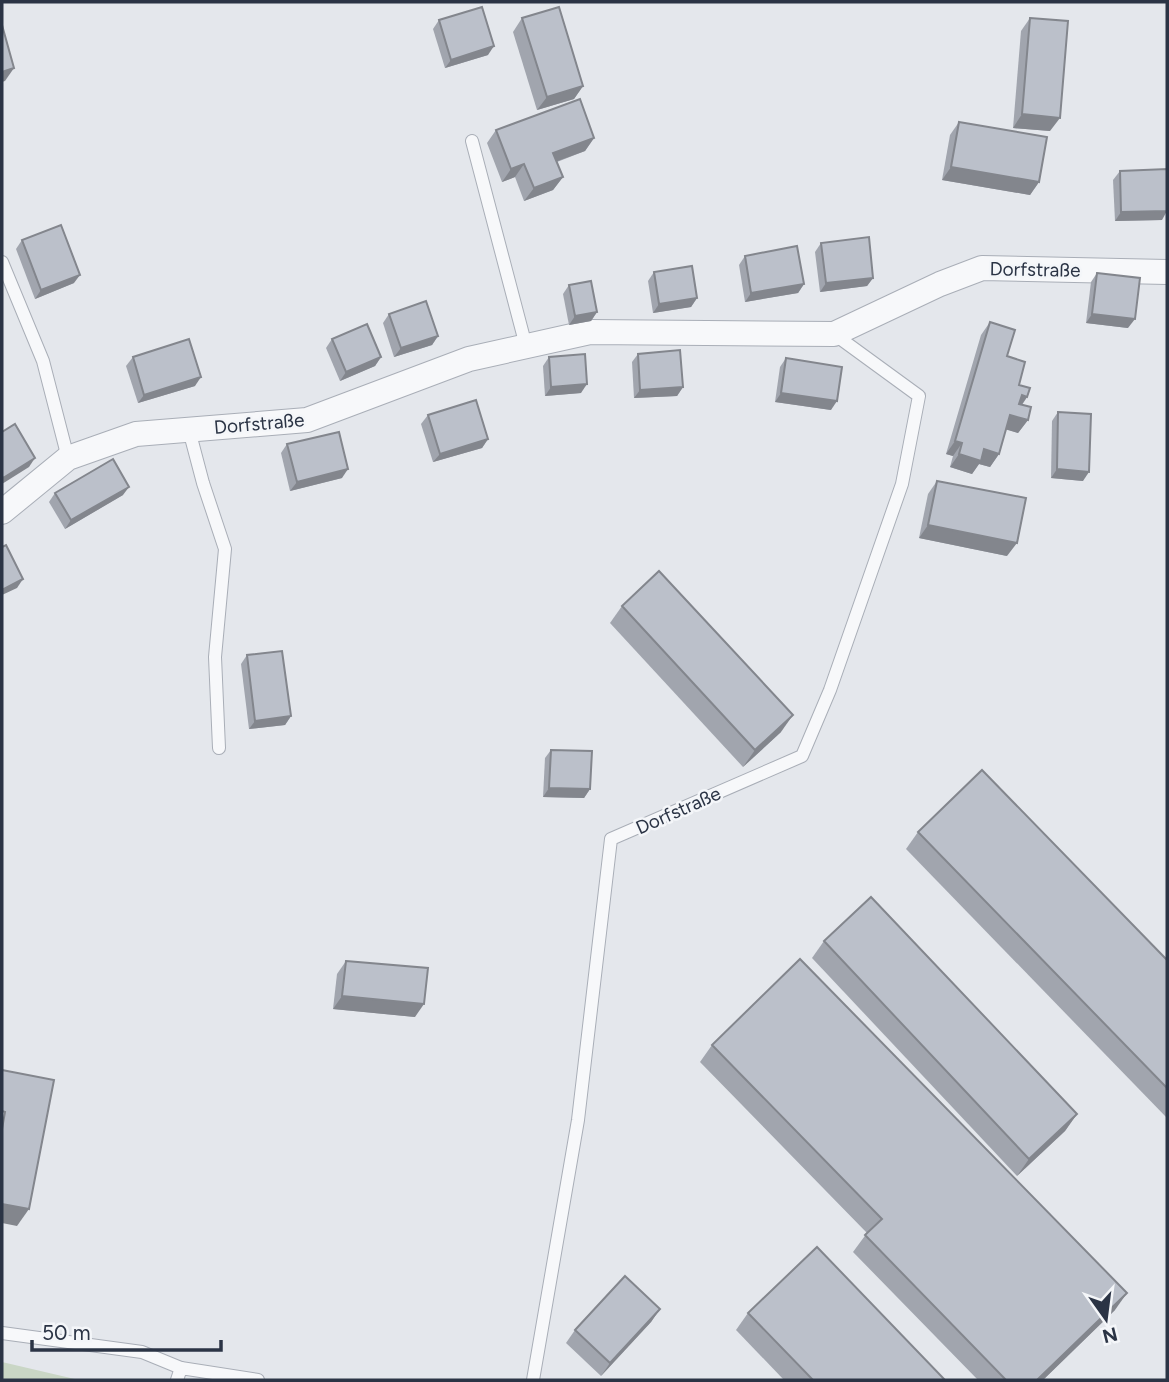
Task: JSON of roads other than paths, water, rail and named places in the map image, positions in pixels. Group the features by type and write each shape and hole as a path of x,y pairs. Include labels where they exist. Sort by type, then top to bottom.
{"street":[{"name":"Dorfstraße","path":"2,512 68,458 136,434 307,420 469,359 590,332 834,334 940,284 982,268 1167,272"}],"lane":[{"path":"472,141 526,346"},
{"path":"2,262 43,361 68,458"},
{"name":"Dorfstraße","path":"533,1380 578,1120 611,839 802,756 830,690 902,484 919,396 834,334"},
{"name":"Dorfstraße","path":"189,430 225,549 215,657 219,748"},
{"path":"2,1333 142,1352 179,1374 258,1380"}]}
